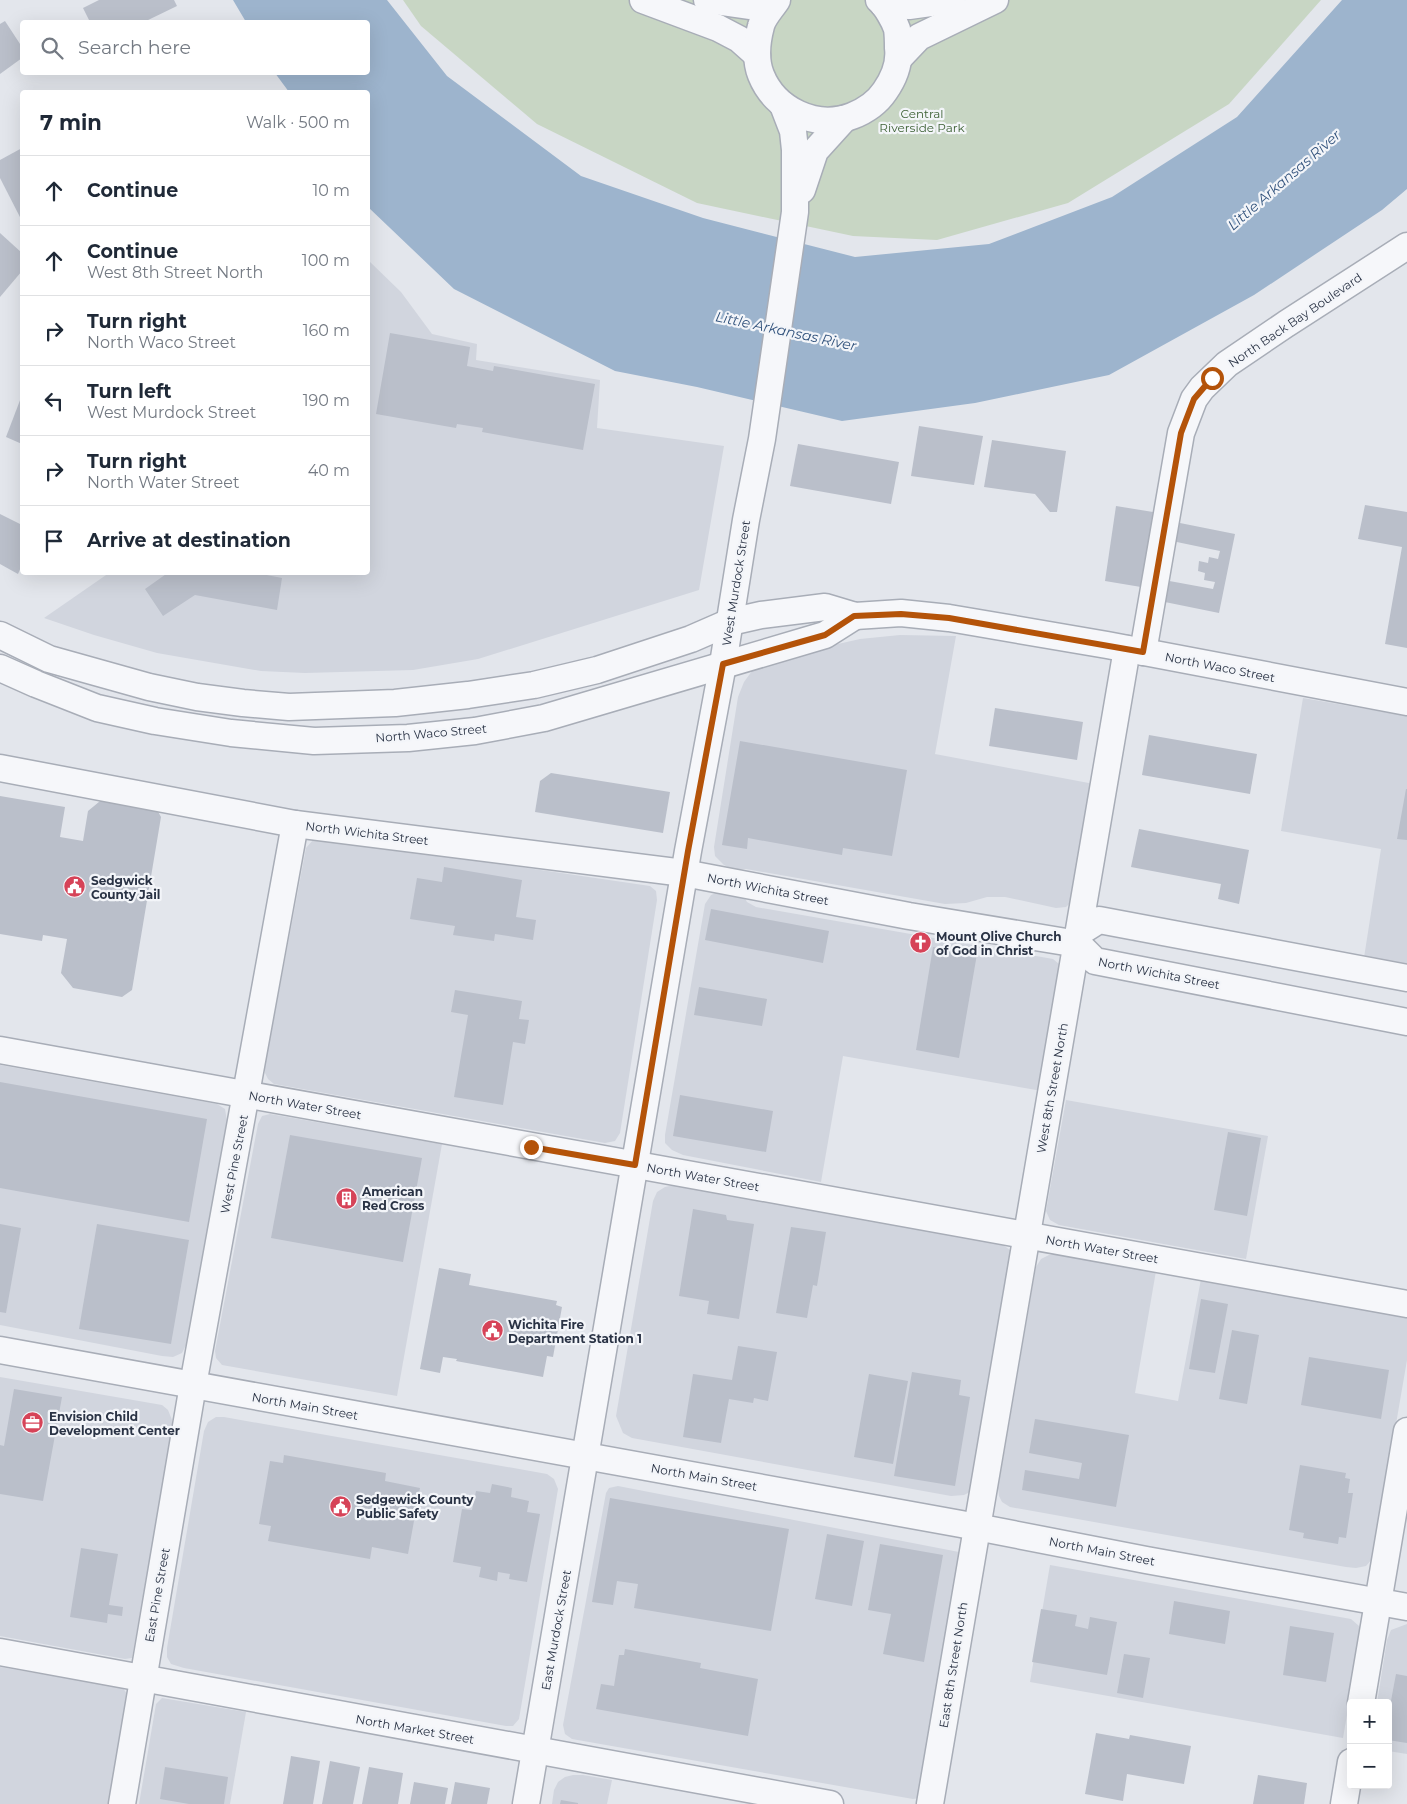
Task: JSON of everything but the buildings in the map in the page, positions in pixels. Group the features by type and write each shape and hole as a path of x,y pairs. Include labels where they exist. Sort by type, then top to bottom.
{"street":[{"path":"643,0 718,28 739,39 757,55"},
{"path":"707,0 749,6 773,0"},
{"name":"West Murdock Street","path":"586,1456 684,872 723,664 746,520 762,439 795,212 795,150 793,132 783,106 765,83 757,55 761,24 777,0"},
{"path":"881,2 909,6 952,0"},
{"path":"899,58 919,37 995,0"},
{"name":"West Murdock Street","path":"783,106 802,116 823,121 844,120 864,111 881,97 893,79 899,58 897,29 881,2"},
{"name":"West Murdock Street","path":"795,212 815,151 844,120"},
{"name":"North Back Bay Boulevard","path":"1192,404 1202,388 1227,364 1407,246"},
{"name":"West 8th Street North","path":"976,1526 1079,938 1135,651 1181,433 1192,404"},
{"name":"North Waco Street","path":"0,635 49,659 149,687 234,702 289,707 395,703 534,685 597,670 691,639 730,622 825,607 854,616 901,614 949,618 1407,702"},
{"name":"North Waco Street","path":"0,668 97,708 155,721 231,733 314,741 418,737 475,731 536,720 825,635 854,616"},
{"name":"North Wichita Street","path":"0,768 295,824 684,872 909,916 1079,938 1095,961 1407,1022"},
{"name":"West Pine Street","path":"192,1385 247,1095 295,824"},
{"path":"1079,938 1099,920 1407,978"},
{"name":"North Water Street","path":"0,1050 1407,1304"},
{"name":"North Main Street","path":"0,1350 976,1526 1146,1560 1407,1606"},
{"name":"East Pine Street","path":"122,1804 192,1385"},
{"path":"1362,1699 1407,1431"},
{"name":"East Murdock Street","path":"526,1804 586,1456"},
{"name":"East 8th Street North","path":"930,1804 976,1526"},
{"name":"North Market Street","path":"0,1652 830,1804"},
{"path":"1344,1804 1347,1786"}],"shaded area":[{"path":"370,262 401,292 432,334 477,344 476,360 600,380 597,428 724,446 699,590 478,659 413,670 305,673 261,671 157,653 44,618 106,575 370,575"},
{"path":"900,635 956,636 935,754 1094,784 1071,902 1066,907 1056,908 1005,897 987,897 966,903 945,904 746,869 734,870 724,865 715,856 714,847 738,697 744,682 752,671 760,663 794,654 860,639"},
{"path":"1303,698 1407,716 1407,972 1363,964 1381,849 1281,831"},
{"path":"322,838 650,886 656,891 657,900 620,1133 615,1141 605,1143 274,1084 268,1079 265,1073 265,1066 306,848 313,840"},
{"path":"718,892 743,895 747,902 756,907 1053,959 1059,964 1061,972 1042,1091 843,1056 821,1182 683,1155 672,1150 665,1143 665,1135 705,904 711,895"},
{"path":"0,1065 217,1104 225,1109 227,1121 186,1345 182,1353 173,1357 162,1356 0,1325"},
{"path":"1066,1100 1268,1136 1246,1259 1059,1225 1050,1220 1046,1211"},
{"path":"270,1114 442,1144 397,1396 222,1365 216,1358 215,1351 258,1124 262,1116"},
{"path":"674,1185 1003,1245 1010,1250 1012,1258 970,1492 964,1495 951,1496 632,1438 623,1433 616,1416 653,1201 657,1192 665,1187"},
{"path":"1058,1254 1156,1271 1135,1393 1178,1401 1201,1279 1405,1316 1407,1318 1407,1360 1373,1558 1366,1566 1346,1567 1010,1507 1002,1502 998,1488 1036,1267 1041,1259 1049,1255"},
{"path":"0,1377 162,1405 168,1410 172,1420 172,1432 132,1658 125,1659 0,1636"},
{"path":"216,1417 547,1474 554,1479 558,1489 519,1719 513,1726 184,1668 171,1664 167,1657 167,1648 204,1431 208,1422"},
{"path":"618,1486 959,1552 962,1558 920,1798 913,1799 572,1739 565,1734 563,1725 606,1493 609,1488"},
{"path":"1050,1565 1351,1619 1359,1626 1361,1634 1350,1699 1347,1699 1347,1715 1343,1738 1030,1682"},
{"path":"1407,1624 1407,1754 1392,1752 1392,1699 1378,1699 1387,1640 1391,1630"},
{"path":"0,1667 123,1688 127,1694 127,1701 109,1804 0,1804"},
{"path":"162,1698 246,1712 230,1804 139,1804 156,1704"},
{"path":"573,1775 612,1780 607,1804 552,1804 554,1790 558,1782 565,1777"}],"green space":[{"name":"Central Riverside Park","path":"403,0 1321,0 1229,104 1068,203 937,240 853,236 697,203 537,124 421,26"}],"water":[{"name":"Little Arkansas River","path":"233,0 387,0 447,76 581,176 703,218 855,257 989,244 1112,197 1237,117 1342,0 1407,0 1407,189 1382,210 1254,295 1109,375 975,403 842,421 697,387 615,371 454,289 370,209 370,90 288,90 276,75 370,75 370,20 245,20"}],"place":[{"name":"Sedgwick County Jail","path":"75,887"},
{"name":"Mount Olive Church of God in Christ","path":"920,943"},
{"name":"American Red Cross","path":"346,1198"},
{"name":"Wichita Fire Department Station 1","path":"492,1331"},
{"name":"Envision Child Development Center","path":"33,1423"},
{"name":"Sedgewick County Public Safety","path":"340,1506"}],"route":[{"path":"531,1147 635,1165 688,851 723,664 825,635 854,616 901,614 949,618 1143,652 1181,433 1194,399 1212,378"}]}
